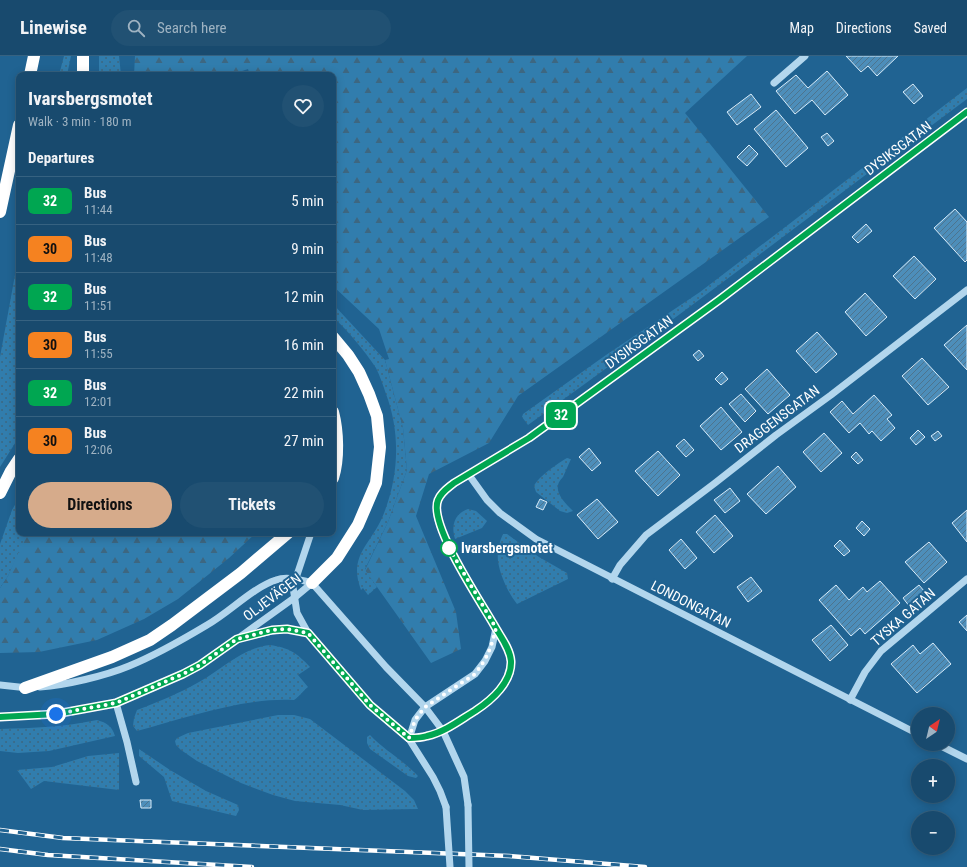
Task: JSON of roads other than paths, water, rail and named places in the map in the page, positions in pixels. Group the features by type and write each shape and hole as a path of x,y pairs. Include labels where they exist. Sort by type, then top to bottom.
{"highway":[{"path":"31,72 34,56"},
{"path":"83,56 83,72"},
{"path":"0,212 16,139"},
{"path":"312,583 337,558 358,525 376,483 380,447 377,416 369,394 359,372 336,341"},
{"path":"336,424 336,457"},
{"path":"0,494 16,464"},
{"path":"24,688 112,657 150,640 241,573 284,536"}],"street":[{"path":"774,83 805,56"},
{"name":"DYSIKSGATAN","path":"409,738 428,736 444,731 484,705 495,695 510,672 511,660 509,651 449,548 442,531 436,511 438,500 444,491 529,438 719,300 967,112"},
{"name":"DRAGGENSGATAN","path":"612,579 620,565 646,534 831,395 967,290"},
{"name":"LONDONGATAN","path":"469,475 487,500 512,522 536,538 612,579 911,730"},
{"path":"310,536 293,587 297,613 308,633 370,705 409,738 433,777 446,807 450,867"},
{"name":"OLJEVÄGEN","path":"0,686 24,688 54,686 129,666 167,648 208,625 260,588 278,579 296,579 312,583"},
{"name":"TYSKA GATAN","path":"850,700 865,672 881,651 967,579"},
{"path":"312,583 386,667 425,707 444,731 464,777 468,805 469,867"},
{"name":"OLJEVÄGEN","path":"0,717 56,714 116,703 200,665 294,598 312,583"},
{"path":"409,738 415,720 425,707 475,674 492,647 496,628"},
{"path":"237,639 272,630 287,629 308,633"},
{"path":"116,703 136,782"},
{"path":"950,751 967,759"}],"railway":[{"path":"0,830 63,838 509,856 645,867"},
{"path":"0,849 48,855 252,867"}],"place":[{"name":"Ivarsbergsmotet","path":"449,548"}]}
